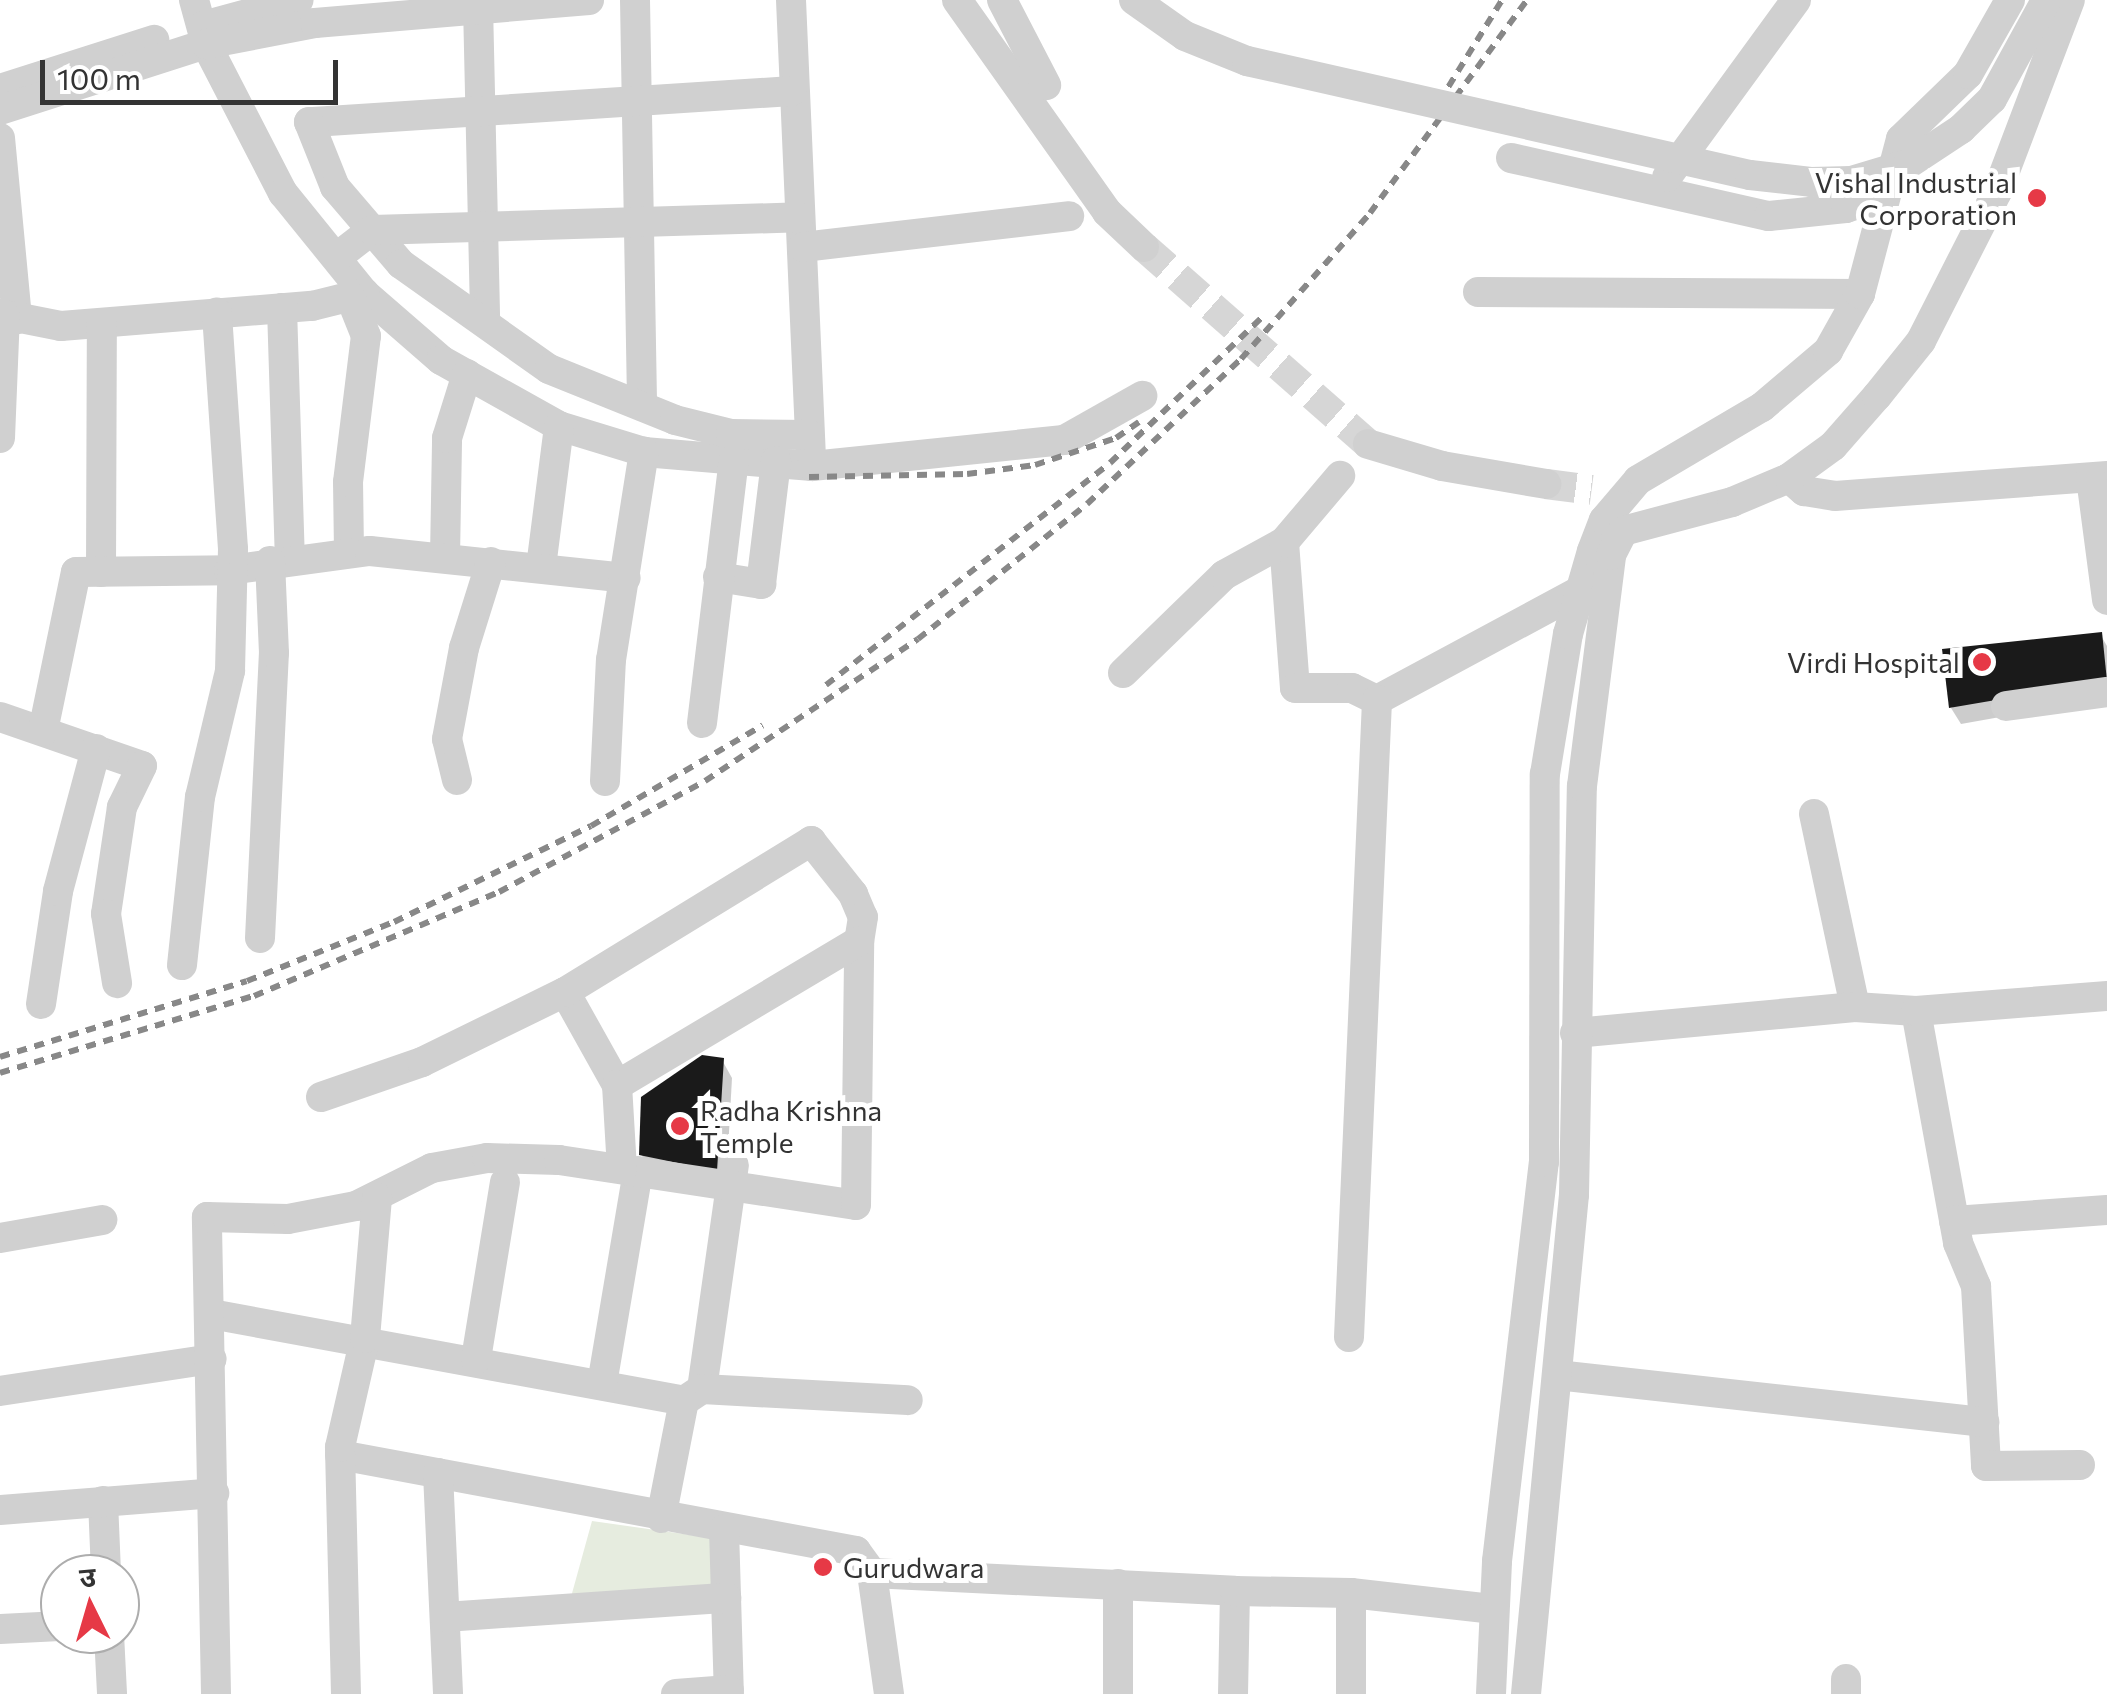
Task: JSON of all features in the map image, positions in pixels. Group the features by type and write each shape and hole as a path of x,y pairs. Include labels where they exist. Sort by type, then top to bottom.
{"street":[{"path":"0,89 201,24 299,0"},
{"path":"0,110 201,24 315,23 478,5 588,0"},
{"path":"635,0 642,105 642,406"},
{"path":"791,0 792,91 812,466"},
{"path":"957,0 1107,212 1144,248"},
{"path":"1002,0 1046,85"},
{"path":"1134,0 1184,36 1247,62 1750,174 1811,182 1851,180 1908,164 1961,129 1992,99 2054,1"},
{"path":"1656,192 1796,0"},
{"path":"1492,1694 1494,1609 1544,1162 1544,774 1581,590 1627,494 1797,380 1828,351 1860,294 1901,139 1968,74 2010,0"},
{"path":"1613,526 1732,502 1789,478 1832,446 1921,341 2004,176 2054,1"},
{"path":"478,5 485,323"},
{"path":"201,24 282,192 337,257 357,295 366,336 348,482 350,552"},
{"path":"792,91 642,105 309,122 335,187 400,264 549,369 642,406 730,434 809,435"},
{"path":"0,138 8,316 0,438"},
{"path":"1511,158 1769,216 1846,208 1884,195"},
{"path":"337,257 372,230 639,224 801,232 1069,216"},
{"path":"1478,292 1860,294"},
{"path":"8,316 102,323 282,308 357,295 392,316 467,374 559,426 644,452 812,466 947,457 1064,440 1142,396"},
{"path":"260,938 280,559 282,308"},
{"path":"182,965 200,797 230,672 230,570 217,313"},
{"path":"366,336 392,316"},
{"path":"101,572 102,323"},
{"path":"445,557 447,438 467,374"},
{"path":"542,567 559,426"},
{"path":"1368,444 1442,466 1546,484"},
{"path":"605,781 611,660 644,452"},
{"path":"702,723 734,460"},
{"path":"718,577 762,584 776,461"},
{"path":"1124,673 1224,575 1284,542 1340,476"},
{"path":"1789,478 1804,491 1836,496 2099,477 2107,600"},
{"path":"1592,490 1627,494"},
{"path":"1526,1694 1574,1195 1582,786 1600,609 1613,526"},
{"path":"1284,542 1295,688 1352,688 1376,700"},
{"path":"43,731 76,572 230,570 280,559 350,552 445,557 626,578"},
{"path":"457,780 447,739 464,648 491,562"},
{"path":"1376,700 1581,590"},
{"path":"2006,706 2107,692"},
{"path":"1349,1337 1376,700"},
{"path":"2,725 43,731 142,766 122,807 106,914 117,983"},
{"path":"41,1004 62,875 96,749"},
{"path":"1814,814 1855,1007"},
{"path":"216,1694 208,1217 288,1219 377,1198 432,1168 487,1158 732,1178 856,1205 859,941 863,917 852,894 811,841 565,992 422,1062 321,1097"},
{"path":"617,1085 859,941"},
{"path":"565,992 617,1085 630,1170 602,1384"},
{"path":"1575,1033 1855,1007 1916,1011 2107,996"},
{"path":"1916,1011 1954,1221 1976,1286 1986,1466 2080,1465"},
{"path":"662,1518 693,1395 732,1178"},
{"path":"476,1359 505,1182"},
{"path":"346,1694 340,1455 365,1338 377,1198"},
{"path":"1954,1221 2107,1210"},
{"path":"0,1238 102,1220"},
{"path":"211,1314 365,1338 602,1384 693,1395 908,1400"},
{"path":"0,1391 212,1359"},
{"path":"1557,1375 1984,1422"},
{"path":"340,1455 662,1518 856,1551 872,1572 888,1694"},
{"path":"438,1472 448,1694"},
{"path":"0,1510 214,1493"},
{"path":"103,1501 105,1554"},
{"path":"676,1694 729,1692 724,1528"},
{"path":"872,1572 1235,1591 1351,1593 1494,1609"},
{"path":"1118,1584 1118,1694"},
{"path":"1233,1694 1235,1591"},
{"path":"1351,1593 1351,1694"},
{"path":"445,1617 726,1598"},
{"path":"0,1629 40,1627"},
{"path":"110,1654 112,1694"}],"shaded area":[{"path":"592,1521 712,1538 712,1587 571,1597"}],"building":[{"path":"2102,632 2107,681 1949,708 1942,649"},
{"name":"Radha Krishna Temple","path":"702,1055 724,1058 717,1171 639,1155 641,1097"}],"tunnel":[{"path":"1144,247 1368,444"},
{"path":"1546,484 1592,490"}],"railway":[{"path":"1439,102 1502,0"},
{"path":"0,1073 254,996 499,892 705,781 918,639 1087,504 1241,359 1370,213 1527,0"},
{"path":"826,685 1110,463 1261,318"},
{"path":"809,477 967,474 1035,465 1116,438 1139,422"},
{"path":"0,1057 247,981 394,922 591,826 763,725"}],"place":[{"name":"Vishal Industrial Corporation","path":"2037,198"},
{"name":"Virdi Hospital","path":"1982,662"},
{"name":"Radha Krishna Temple","path":"680,1126"},
{"name":"Gurudwara","path":"823,1567"}]}
